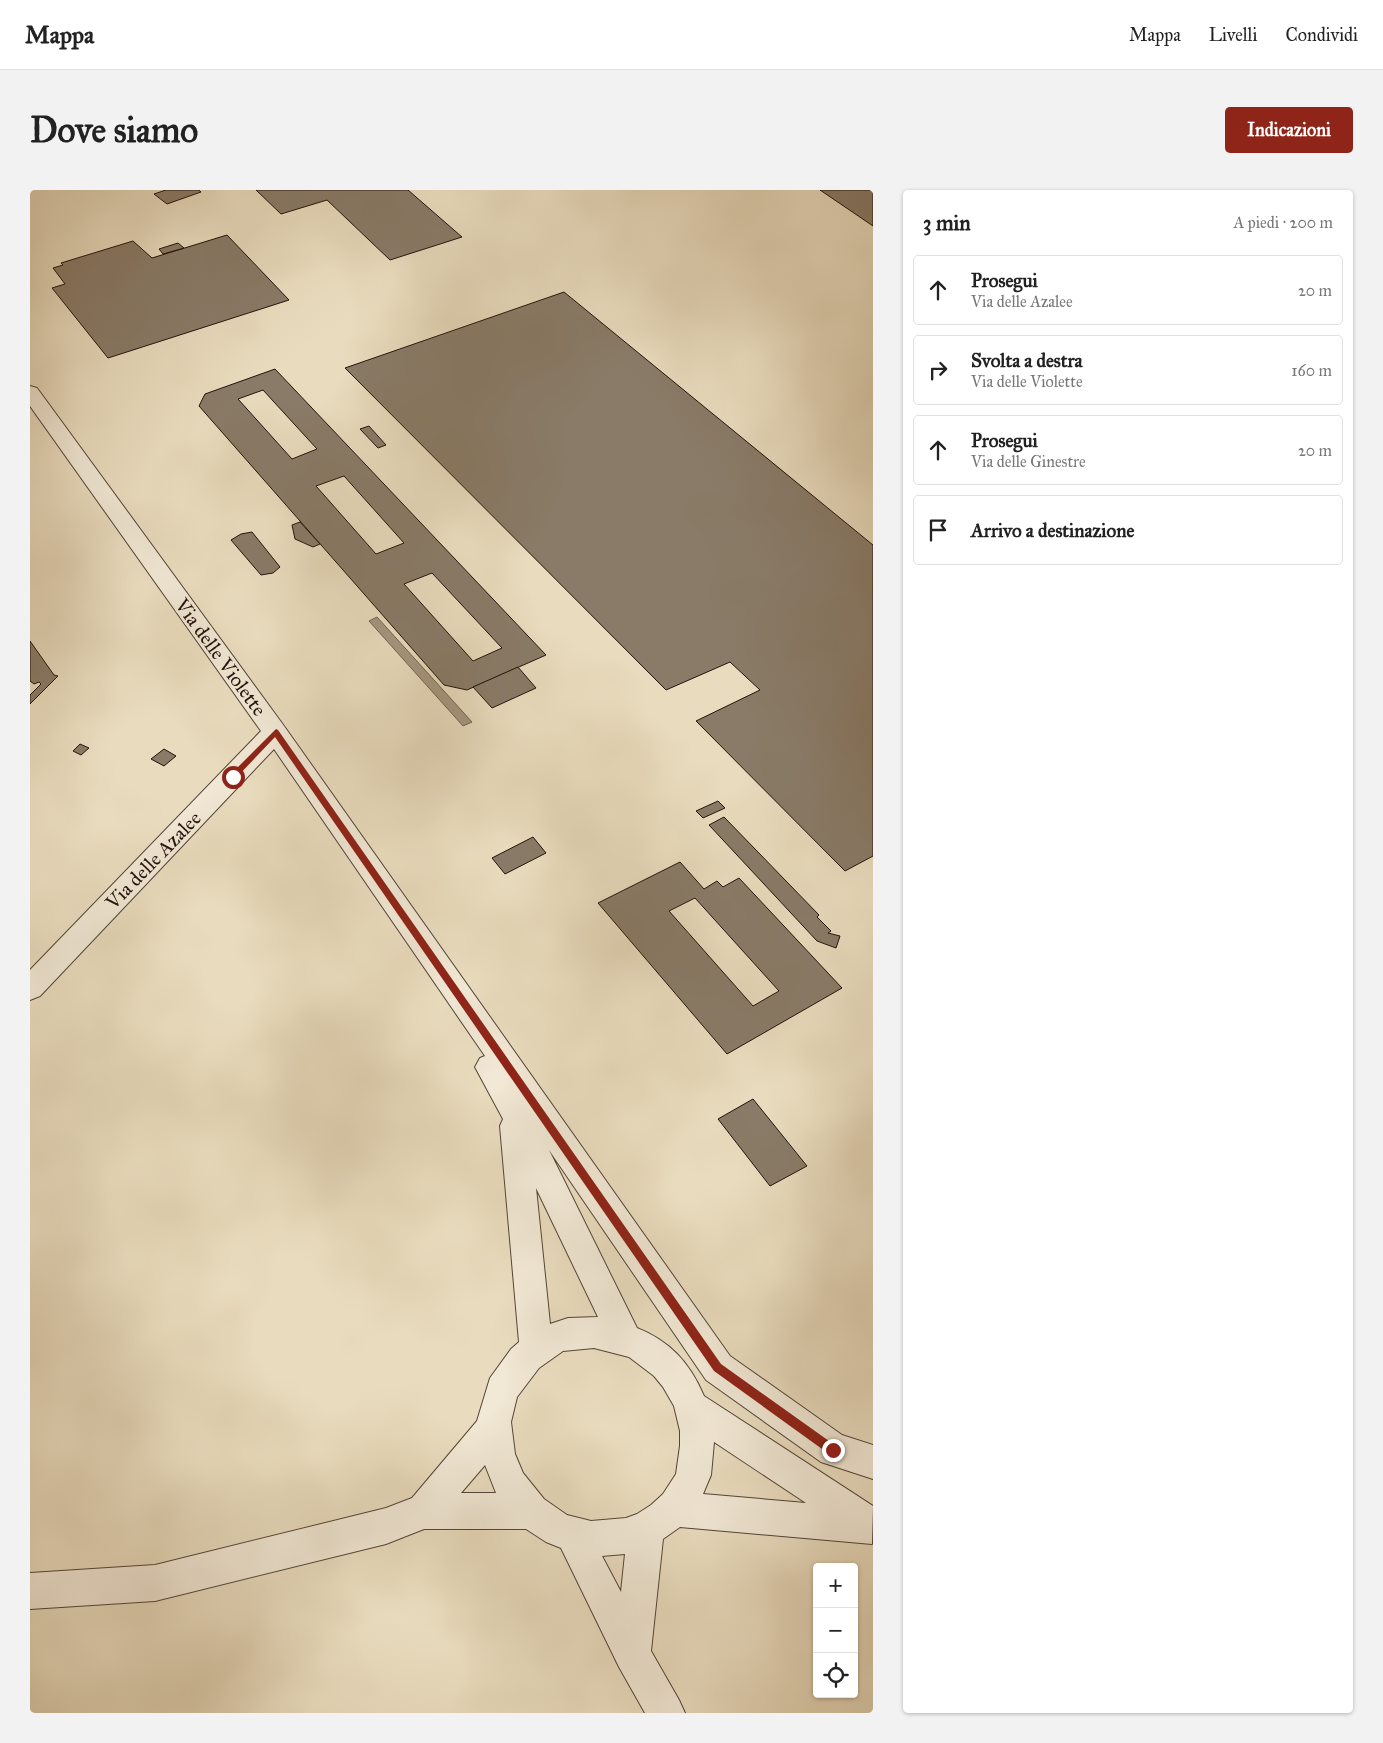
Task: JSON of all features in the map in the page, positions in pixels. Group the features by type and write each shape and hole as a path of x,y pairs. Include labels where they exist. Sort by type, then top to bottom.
{"street":[{"name":"Via delle Violette","path":"30,392 276,732 718,1368 833,1450 873,1462"},
{"name":"Via delle Azalee","path":"30,988 276,732"},
{"path":"401,912 514,1110 626,1338"},
{"path":"514,1110 536,1348"},
{"path":"594,1332 626,1338 654,1354 676,1377 693,1408 699,1444 692,1479 674,1509 646,1530 611,1540 574,1537 541,1520 514,1494 498,1461 494,1428 499,1396 514,1369 536,1348 564,1336 594,1332"},
{"path":"693,1408 873,1526"},
{"path":"424,1511 494,1428"},
{"path":"674,1509 873,1526"},
{"path":"30,1592 155,1583 386,1526 424,1511 531,1511"},
{"path":"632,1654 646,1530"},
{"path":"574,1537 632,1654 666,1713"}],"shaded area":[{"path":"377,617 472,722 463,726 369,621"}],"building":[{"path":"166,190 199,190 201,192 167,204 154,194"},
{"path":"256,190 408,190 462,237 390,260 327,200 281,214"},
{"path":"820,190 873,190 873,226"},
{"path":"227,235 289,300 108,358 52,288 65,284 53,268 63,265 61,263 133,241 152,258"},
{"path":"178,243 184,248 163,254 159,249"},
{"path":"564,292 873,545 873,856 845,871 696,721 760,690 730,662 666,690 345,368"},
{"path":"275,369 546,655 467,690 444,685 199,406 205,394","holes":["263,390 317,449 292,459 238,399","344,476 404,543 376,554 316,486","432,573 502,648 473,661 404,584"]},
{"path":"369,426 386,445 378,448 360,429"},
{"path":"300,522 320,544 313,547 295,539 292,525"},
{"path":"252,532 280,567 273,573 261,575 231,540 241,534"},
{"path":"30,641 54,675 58,676 30,704 30,695 41,684 39,682 34,684 30,681"},
{"path":"518,667 536,688 492,708 473,687"},
{"path":"80,744 89,748 81,755 73,751"},
{"path":"164,749 176,756 164,766 151,759"},
{"path":"718,801 725,808 703,818 696,811"},
{"path":"724,817 819,915 817,917 831,931 828,933 840,936 836,948 817,941 709,825"},
{"path":"533,837 546,853 505,874 492,858"},
{"path":"680,862 704,889 717,881 723,887 739,878 842,988 727,1054 598,903","holes":["695,898 779,991 753,1006 669,911"]},
{"path":"753,1099 807,1166 770,1186 718,1119"}],"route":[{"path":"233,777 276,732 718,1368 833,1450"}]}
